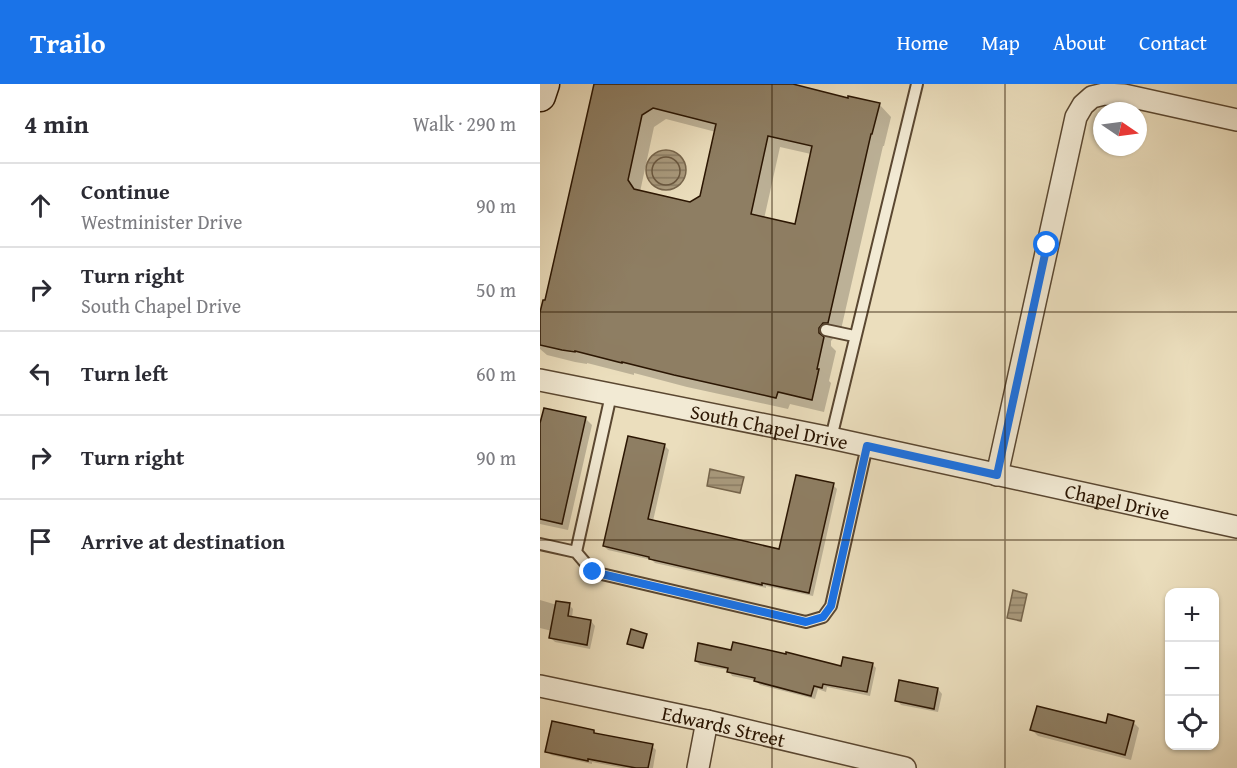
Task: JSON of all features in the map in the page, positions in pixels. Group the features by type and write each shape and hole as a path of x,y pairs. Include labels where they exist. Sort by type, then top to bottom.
{"main road":[{"path":"540,96 544,84"}],"street":[{"path":"997,475 1076,117 1083,105 1092,97 1104,94 1124,95 1237,120"},
{"name":"South Chapel Drive","path":"540,380 831,438 997,475"},
{"name":"Chapel Drive","path":"997,475 1237,527"},
{"name":"Edwards Street","path":"540,686 707,721 905,768"},
{"path":"698,768 707,721"}],"lane":[{"path":"831,438 917,84"},
{"path":"826,330 854,336"},
{"path":"576,552 611,394"},
{"path":"540,544 576,552 593,572 806,622 823,617 831,606 867,446"}],"water":[{"path":"666,150 680,156 686,170 680,184 666,190 652,184 646,170 652,156"},
{"path":"710,469 744,477 740,493 707,486"},
{"path":"1013,590 1027,594 1021,621 1007,618"}],"building":[{"path":"594,84 793,84 848,98 848,96 880,103 828,323 823,323 819,328 819,333 824,337 812,400 778,392 776,398 575,351 540,345 540,312 543,300 545,300","holes":["653,108 716,124 700,196 690,202 634,189 628,180 642,115","768,136 812,146 795,224 751,214"]},
{"path":"544,408 586,417 562,524 540,519 540,423"},
{"path":"628,436 665,444 648,519 779,549 796,475 834,483 809,593 762,583 762,585 603,546"},
{"path":"556,601 570,603 568,616 591,620 587,645 549,638"},
{"path":"631,629 647,634 643,648 627,644"},
{"path":"733,642 841,666 843,657 873,663 867,692 823,684 822,688 814,686 811,696 754,681 755,678 727,672 728,668 695,661 698,643 731,650"},
{"path":"899,680 938,688 934,709 895,701"},
{"path":"1037,706 1106,723 1108,714 1134,721 1125,755 1030,730"},
{"path":"552,721 594,730 594,733 653,744 648,768 588,759 588,761 545,752"}],"route":[{"path":"593,572 806,622 823,617 831,606 867,446 997,475 1047,245"}]}
